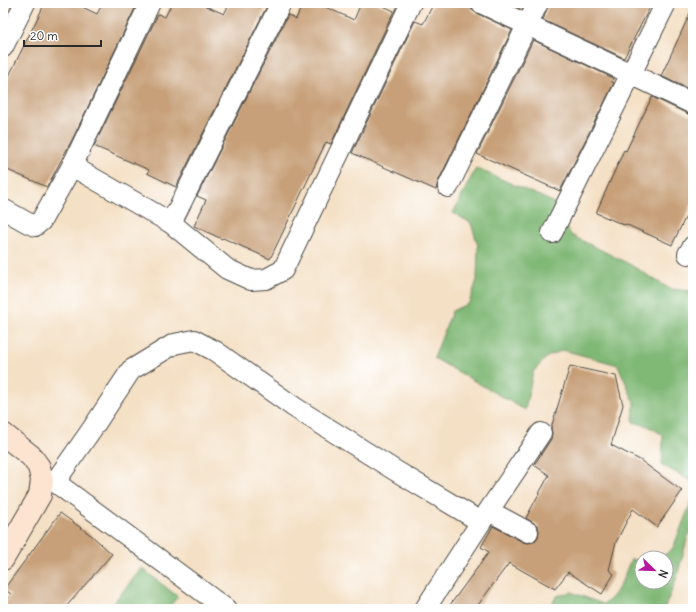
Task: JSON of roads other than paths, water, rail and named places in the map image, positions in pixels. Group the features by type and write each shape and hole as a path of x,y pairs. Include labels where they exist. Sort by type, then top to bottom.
{"street":[{"path":"3,47 25,3"},
{"path":"3,209 35,226 40,221 72,166 150,3"},
{"path":"171,223 281,3"},
{"path":"72,166 171,223 227,269 251,280 266,279 283,270 411,3"},
{"path":"481,3 693,104"},
{"path":"448,187 538,3"},
{"path":"552,233 666,3"},
{"path":"3,559 48,481 92,429 131,370 174,344 194,340 215,351 294,407 396,472 485,516 528,532"},
{"path":"425,609 541,433"},
{"path":"3,434 31,456 48,481 226,609"}]}
